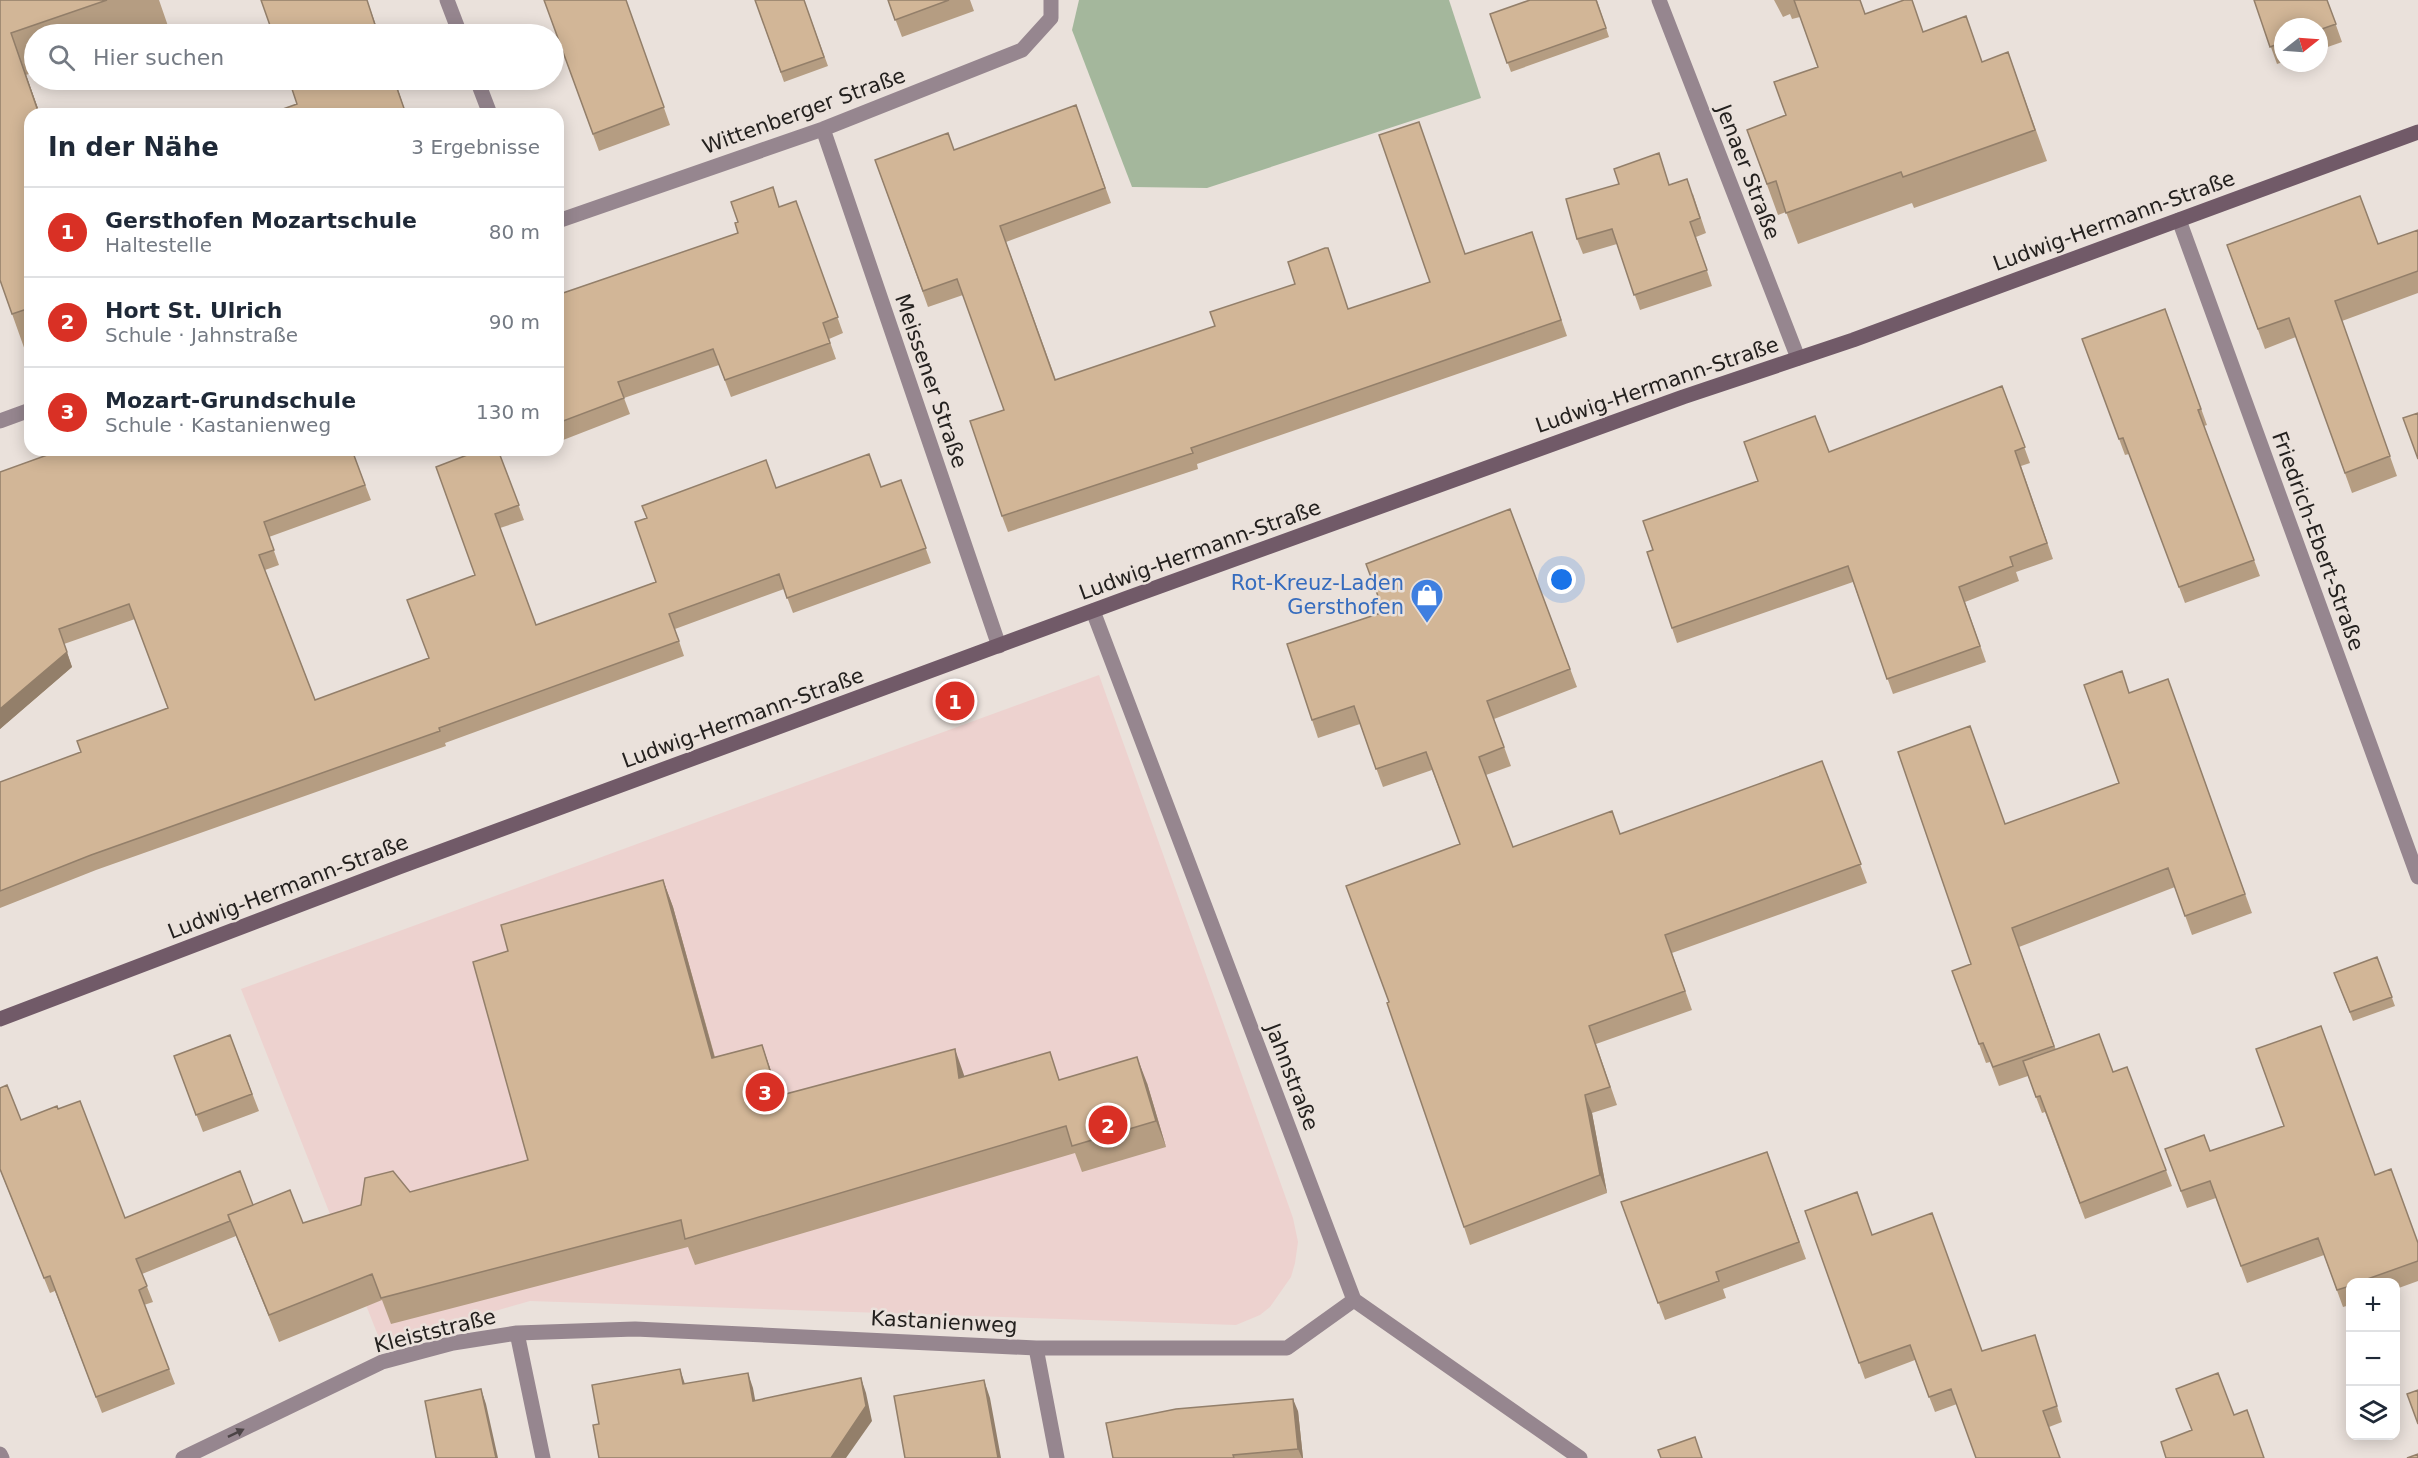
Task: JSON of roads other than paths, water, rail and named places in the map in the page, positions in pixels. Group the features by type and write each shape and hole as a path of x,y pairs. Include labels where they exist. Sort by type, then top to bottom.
{"street":[{"path":"447,0 456,24"},
{"name":"Wittenberger Straße","path":"564,219 823,129 1022,50 1051,18 1051,0"},
{"name":"Jenaer Straße","path":"1659,0 1798,358"},
{"path":"481,90 488,108"},
{"name":"Meissener Straße","path":"823,129 999,646"},
{"name":"Ludwig-Hermann-Straße","path":"0,1019 399,867 1093,611 2418,132"},
{"name":"Friedrich-Ebert-Straße","path":"2179,220 2418,877"},
{"path":"0,421 24,412"},
{"name":"Jahnstraße","path":"1093,611 1112,654 1354,1300"},
{"path":"1354,1300 1580,1458"},
{"name":"Kastanienweg","path":"517,1333 635,1329 1036,1348 1287,1348 1354,1300"},
{"name":"Kleiststraße","path":"183,1458 382,1362 453,1343 517,1333 543,1458"},
{"path":"1036,1348 1057,1458"},
{"path":"0,1454 2,1458"}],"place":[{"name":"Rot-Kreuz-Laden Gersthofen","path":"1427,624"},
{"name":"Gersthofen Mozartschule","path":"955,701"},
{"name":"Mozart-Grundschule","path":"765,1092"},
{"name":"Hort St. Ulrich","path":"1108,1125"}]}
